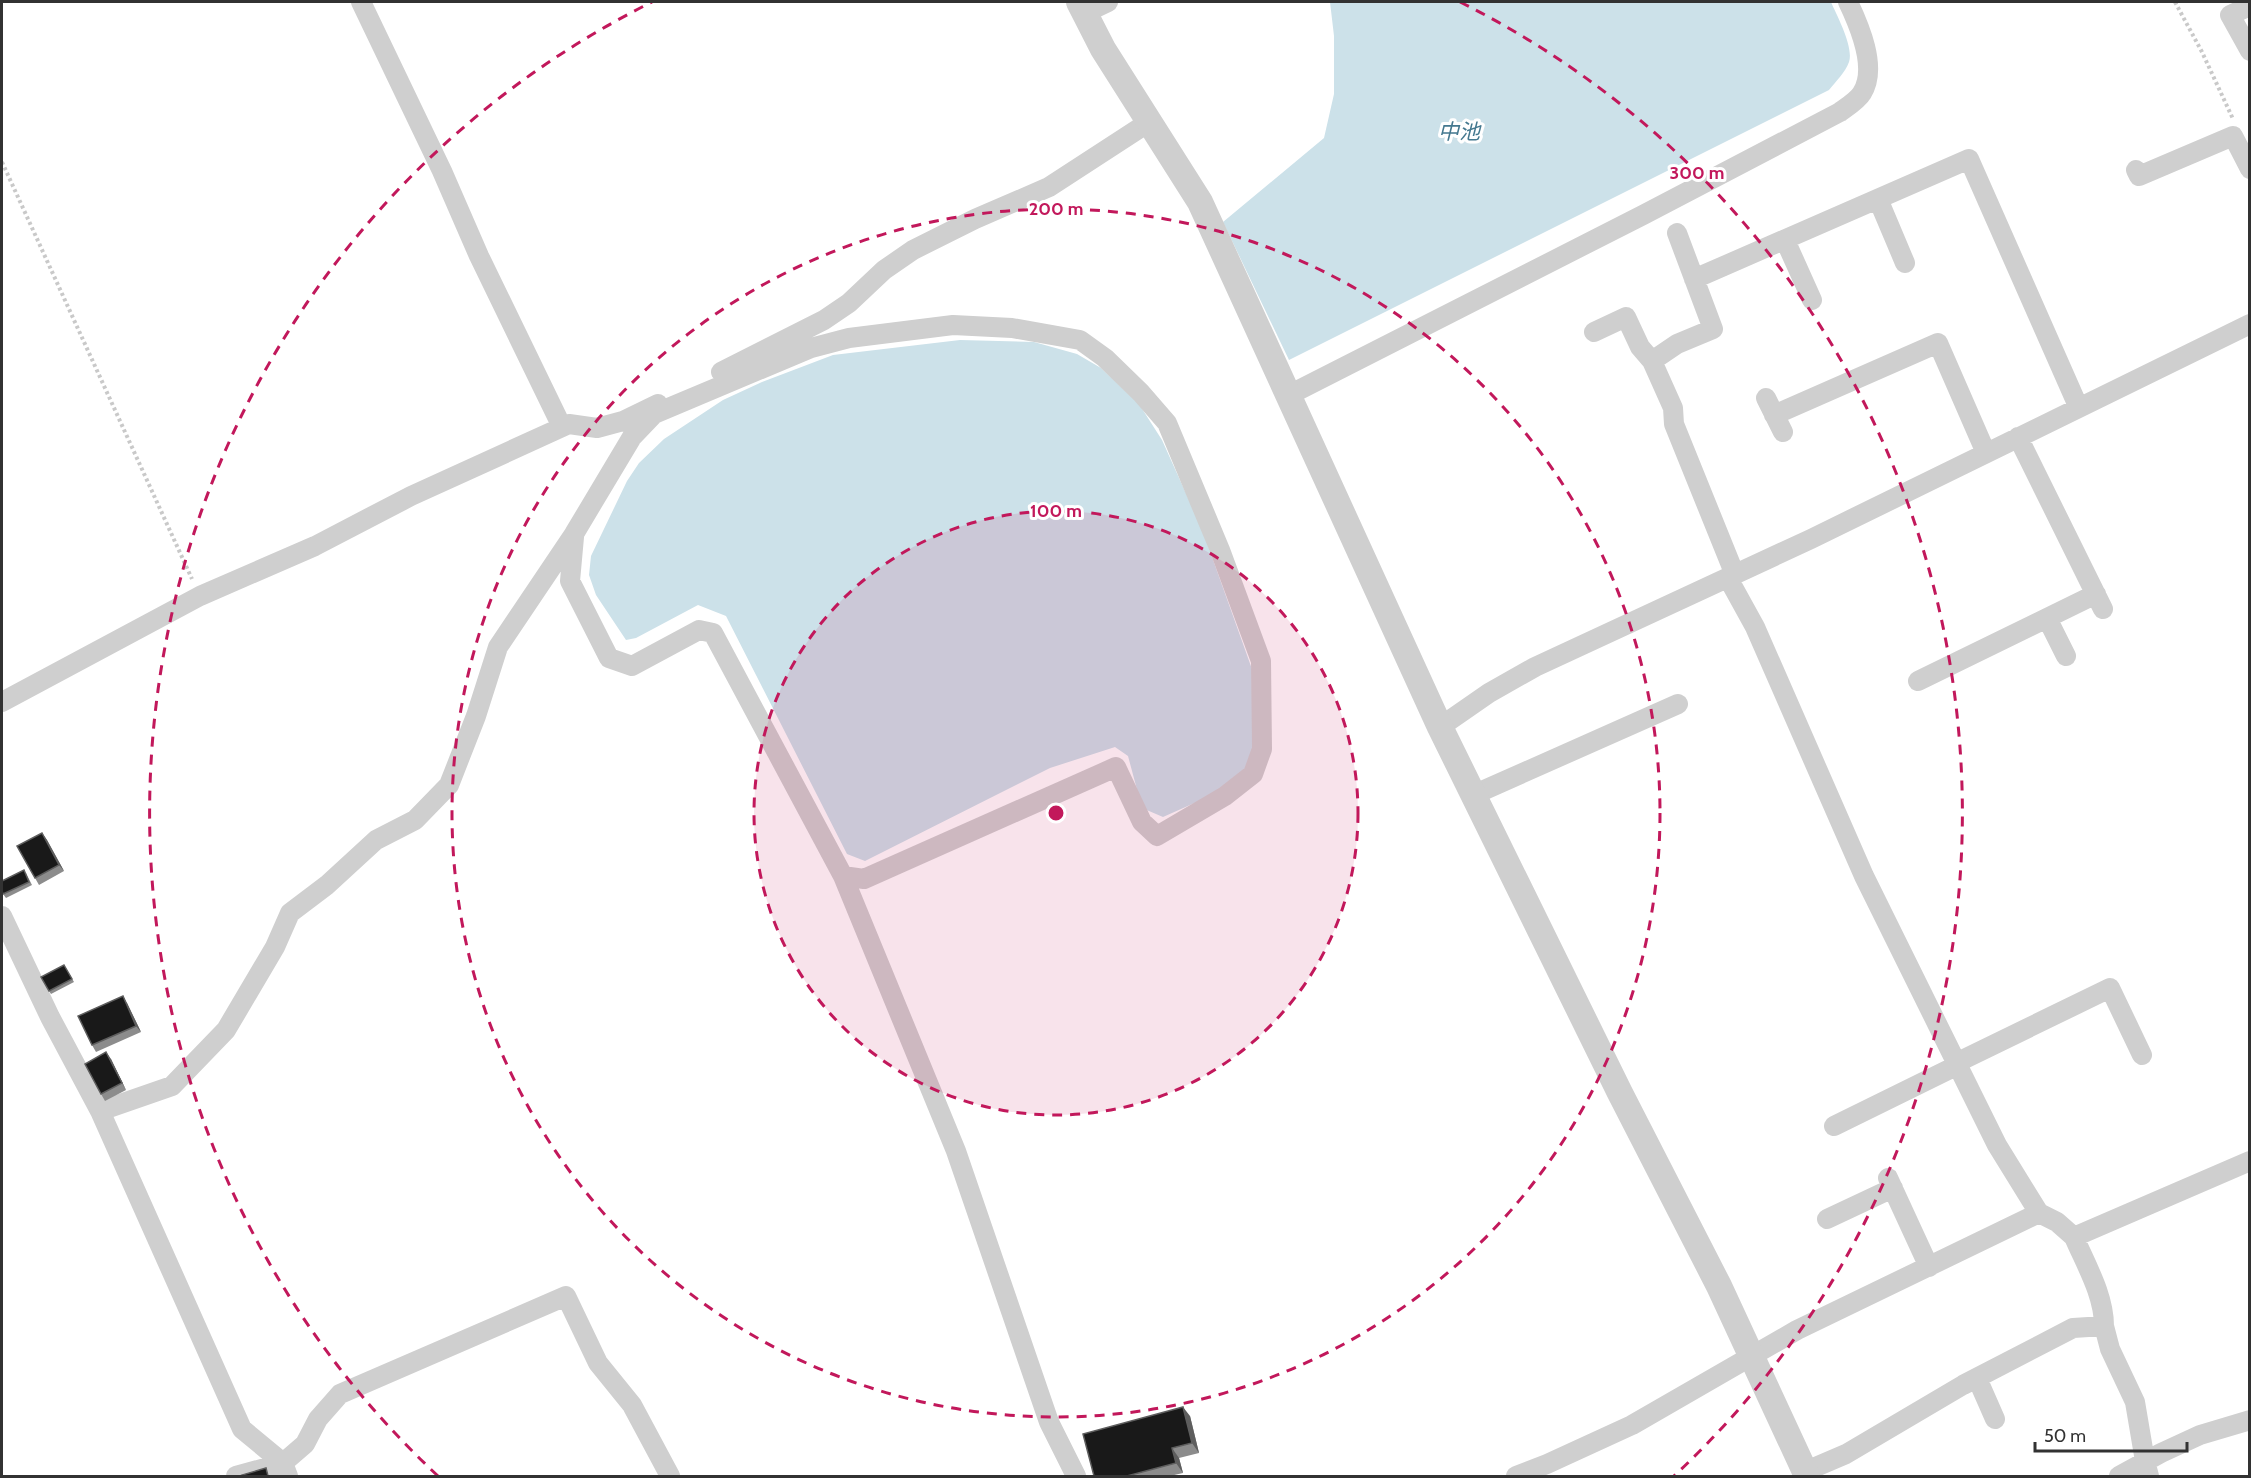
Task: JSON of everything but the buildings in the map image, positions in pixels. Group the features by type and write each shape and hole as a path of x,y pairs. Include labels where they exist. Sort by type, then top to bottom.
{"street":[{"path":"361,2 442,171 479,256 562,427"},
{"path":"1108,2 1082,7 1103,49 1200,202 1440,727 1719,1286 1806,1474 1846,1455 1977,1378 2073,1328 2104,1326"},
{"path":"1287,396 1840,112 1862,94 1867,79 1868,58 1860,27 1848,2"},
{"path":"1860,2 1863,12 1860,27"},
{"path":"2250,6 2230,15 2250,51"},
{"path":"2,702 200,596 315,546 411,496 570,424 597,428 623,421 824,320 849,303 884,270 913,250 975,219 1049,187 1149,122"},
{"path":"2136,170 2139,176 2233,136 2250,169"},
{"path":"1694,279 1969,159 2078,406"},
{"path":"1878,199 1905,263"},
{"path":"1652,361 1677,344 1713,329 1677,233"},
{"path":"1785,240 1812,300"},
{"path":"1593,332 1626,317 1640,347 1652,361 1673,408 1674,424 1732,577 1863,876 1997,1144 2039,1213 2057,1222 2074,1237 2097,1289 2110,1349 2135,1402 2147,1469"},
{"path":"1440,727 1489,693 1535,667 1732,577 2078,406 2250,324"},
{"path":"100,1112 172,1086 226,1030 275,946 290,913 327,885 376,840 415,820 449,786 476,716 498,647 574,534 632,437 654,414 811,348 849,338 953,325 1012,327 1080,340 1105,358 1141,393 1167,423 1220,550 1261,662 1262,749 1253,774 1225,796 1157,836 1142,822 1116,767 864,879 843,876"},
{"path":"1774,415 1938,344 1986,453"},
{"path":"1918,681 2047,618 2099,601 2018,436"},
{"path":"574,534 570,581 609,658 632,666 699,630 713,633 843,876 956,1151 1049,1422 1076,1476"},
{"path":"2047,618 2066,656"},
{"path":"1473,795 1678,704"},
{"path":"2,916 50,1017 100,1112 242,1430 286,1470"},
{"path":"1834,1126 2110,988 2142,1055"},
{"path":"2074,1237 2250,1161"},
{"path":"1827,1219 1890,1183 1929,1268"},
{"path":"1516,1476 1632,1425 1797,1330 2039,1213"},
{"path":"236,1476 286,1470 305,1444 318,1419 339,1394 566,1296 598,1363 632,1404 670,1476"},
{"path":"1977,1378 1995,1419"},
{"path":"2119,1476 2147,1469 2200,1435 2250,1420"}],"path":[{"path":"2175,2 2233,116 2233,136"},
{"path":"2,162 200,596"}],"water":[{"name":"中池","path":"1330,2 1831,2 1844,32 1850,56 1845,70 1829,90 1289,360 1223,222 1324,138 1334,94 1334,36"},
{"path":"960,340 1034,342 1077,354 1101,368 1139,404 1162,440 1202,529 1258,686 1257,737 1246,774 1217,793 1163,817 1142,808 1128,756 1115,747 1050,768 865,861 847,854 726,616 698,605 636,638 626,640 596,595 589,575 591,556 627,481 639,463 664,439 723,400 762,382 833,355"}]}
